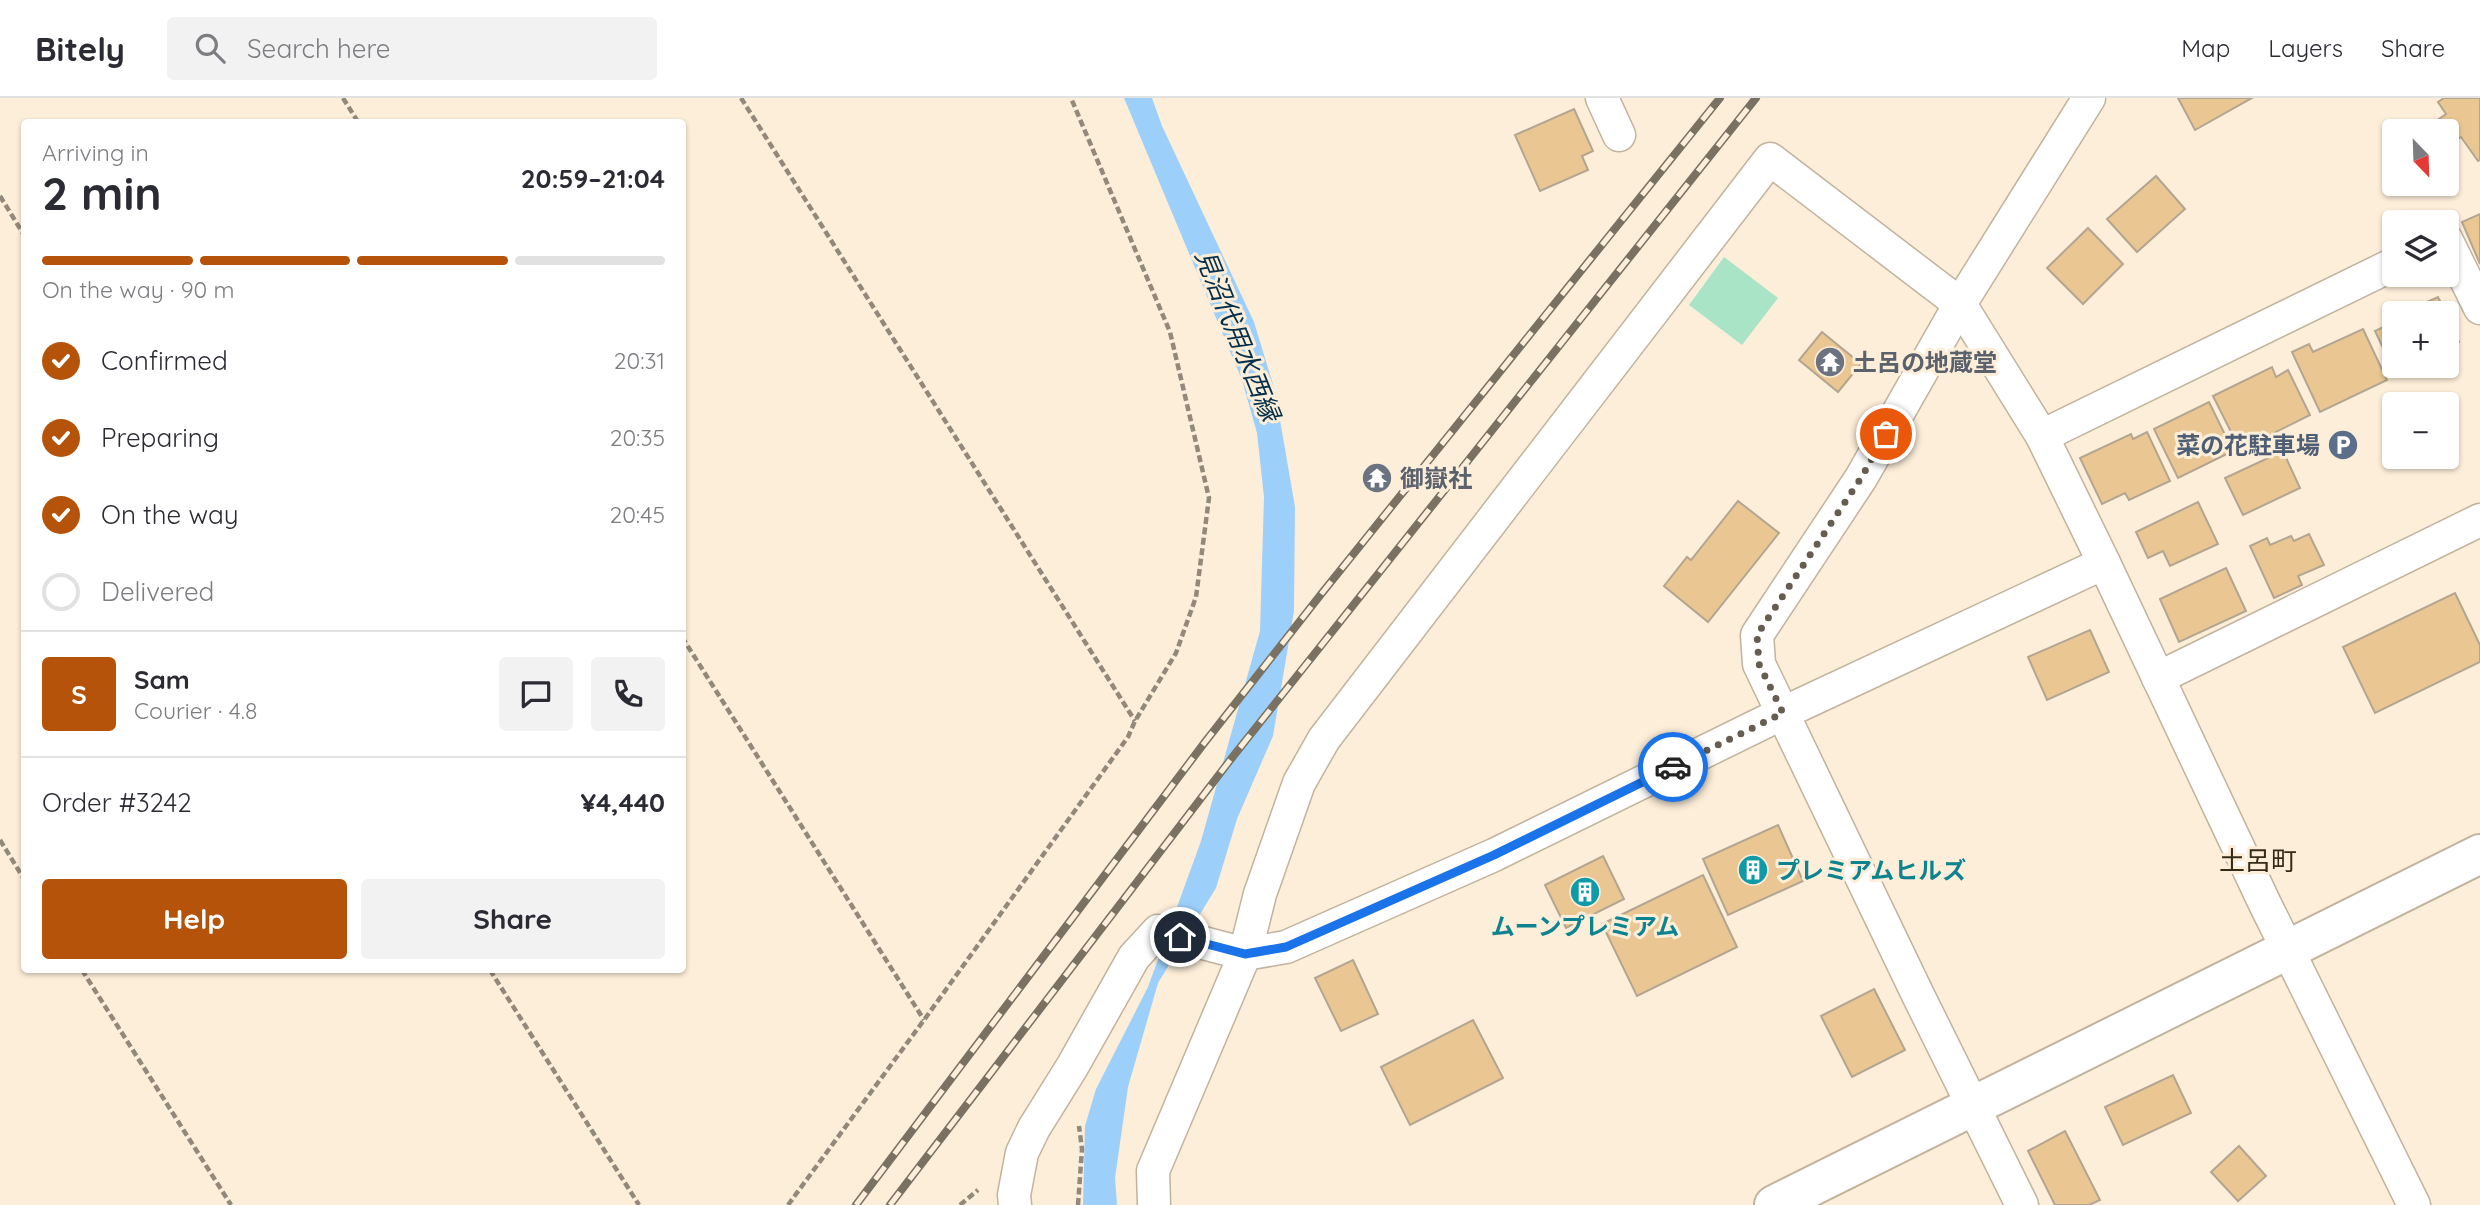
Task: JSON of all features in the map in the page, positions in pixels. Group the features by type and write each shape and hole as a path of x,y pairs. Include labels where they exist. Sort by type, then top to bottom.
{"street":[{"path":"1602,98 1619,135"},
{"path":"2022,1205 1759,664 1757,635 1861,478 1960,304 2089,98"},
{"path":"1154,1205 1153,1171 1235,951 1260,894 1299,783 1324,739 1770,159 1960,304 2042,436 2287,948 2414,1205"},
{"path":"2459,265 2480,308"},
{"path":"2042,436 2382,270"},
{"path":"2158,678 2480,520"},
{"path":"1015,1205 1014,1195 1022,1153 1034,1128 1134,957 1158,931 1235,951 1286,947 1494,855 1783,713 2105,563"},
{"path":"1774,1205 2480,854"}],"path":[{"path":"343,98 356,119"},
{"path":"741,98 1135,720"},
{"path":"788,1205 1128,737 1135,720 1176,653 1196,597 1209,498 1170,332 1071,98"},
{"path":"0,196 21,230"},
{"path":"686,643 924,1020"},
{"path":"0,840 21,874"},
{"path":"84,973 231,1205"},
{"path":"492,973 639,1205"},
{"path":"1072,1066 1082,1149 1078,1205"}],"green space":[{"path":"1724,257 1778,298 1742,345 1689,305"}],"water":[{"name":"見沼代用水西縁","path":"1124,98 1152,98 1162,126 1254,322 1275,391 1295,507 1294,611 1273,736 1237,819 1216,888 1158,983 1128,1087 1115,1178 1117,1205 1083,1205 1085,1126 1096,1089 1148,987 1201,841 1260,631 1264,497 1257,433 1242,380"}],"building":[{"path":"2178,98 2252,98 2195,130"},
{"path":"2444,98 2480,98 2480,160 2478,161 2461,137 2459,138 2459,119 2439,119 2446,114 2438,102"},
{"path":"1574,109 1593,151 1582,156 1588,170 1540,191 1515,135"},
{"path":"2156,176 2185,209 2137,252 2107,219"},
{"path":"2480,214 2480,264 2462,222"},
{"path":"2088,228 2123,264 2083,304 2047,268"},
{"path":"2382,328 2382,346 2375,331"},
{"path":"2363,329 2382,369 2382,378 2387,380 2320,412 2292,352 2309,344 2313,352"},
{"name":"土呂の地蔵堂","path":"1822,332 1861,364 1838,392 1799,360"},
{"path":"2272,367 2276,377 2288,370 2310,415 2240,450 2213,396"},
{"path":"2209,402 2233,451 2178,478 2154,429"},
{"path":"2147,432 2170,481 2129,500 2125,493 2102,504 2080,458 2131,434 2133,439"},
{"path":"2283,451 2300,488 2243,515 2225,478"},
{"path":"1738,501 1779,533 1708,622 1664,586 1687,557 1691,560"},
{"path":"2198,502 2218,544 2170,566 2163,551 2148,558 2136,532"},
{"path":"2309,534 2324,565 2298,576 2302,585 2274,598 2250,546 2267,538 2270,545 2291,536 2294,541"},
{"path":"2226,568 2246,611 2179,642 2160,599"},
{"path":"2455,593 2480,645 2480,662 2375,713 2343,647"},
{"path":"2090,630 2109,672 2047,700 2028,657"},
{"name":"プレミアムヒルズ","path":"1778,825 1803,881 1728,915 1703,859"},
{"name":"ムーンプレミアム","path":"1603,856 1624,899 1566,928 1545,885"},
{"path":"1703,875 1737,947 1637,996 1602,924"},
{"path":"1353,960 1378,1014 1341,1031 1315,978"},
{"path":"1874,989 1905,1050 1852,1077 1821,1016"},
{"path":"1473,1020 1503,1078 1410,1125 1381,1067"},
{"path":"2173,1075 2191,1113 2123,1145 2105,1107"},
{"path":"2065,1131 2100,1200 2089,1205 2055,1205 2028,1151"},
{"path":"2239,1146 2266,1176 2238,1201 2211,1172"}],"railway":[{"path":"856,1205 1205,742 1720,98"},
{"path":"890,1205 1231,759 1756,98"}],"way so far":[{"path":"1673,767 1783,713 1759,664 1757,635 1861,478 1886,434"}],"place":[{"name":"土呂の地蔵堂","path":"1830,362"},
{"name":"菜の花駐車場","path":"2343,445"},
{"name":"御嶽社","path":"1377,478"},
{"name":"プレミアムヒルズ","path":"1753,870"},
{"name":"ムーンプレミアム","path":"1585,892"}],"district":[{"name":"土呂町","path":"2258,860"}],"route":[{"path":"1180,937 1245,954 1286,947 1494,855 1673,767"}]}
